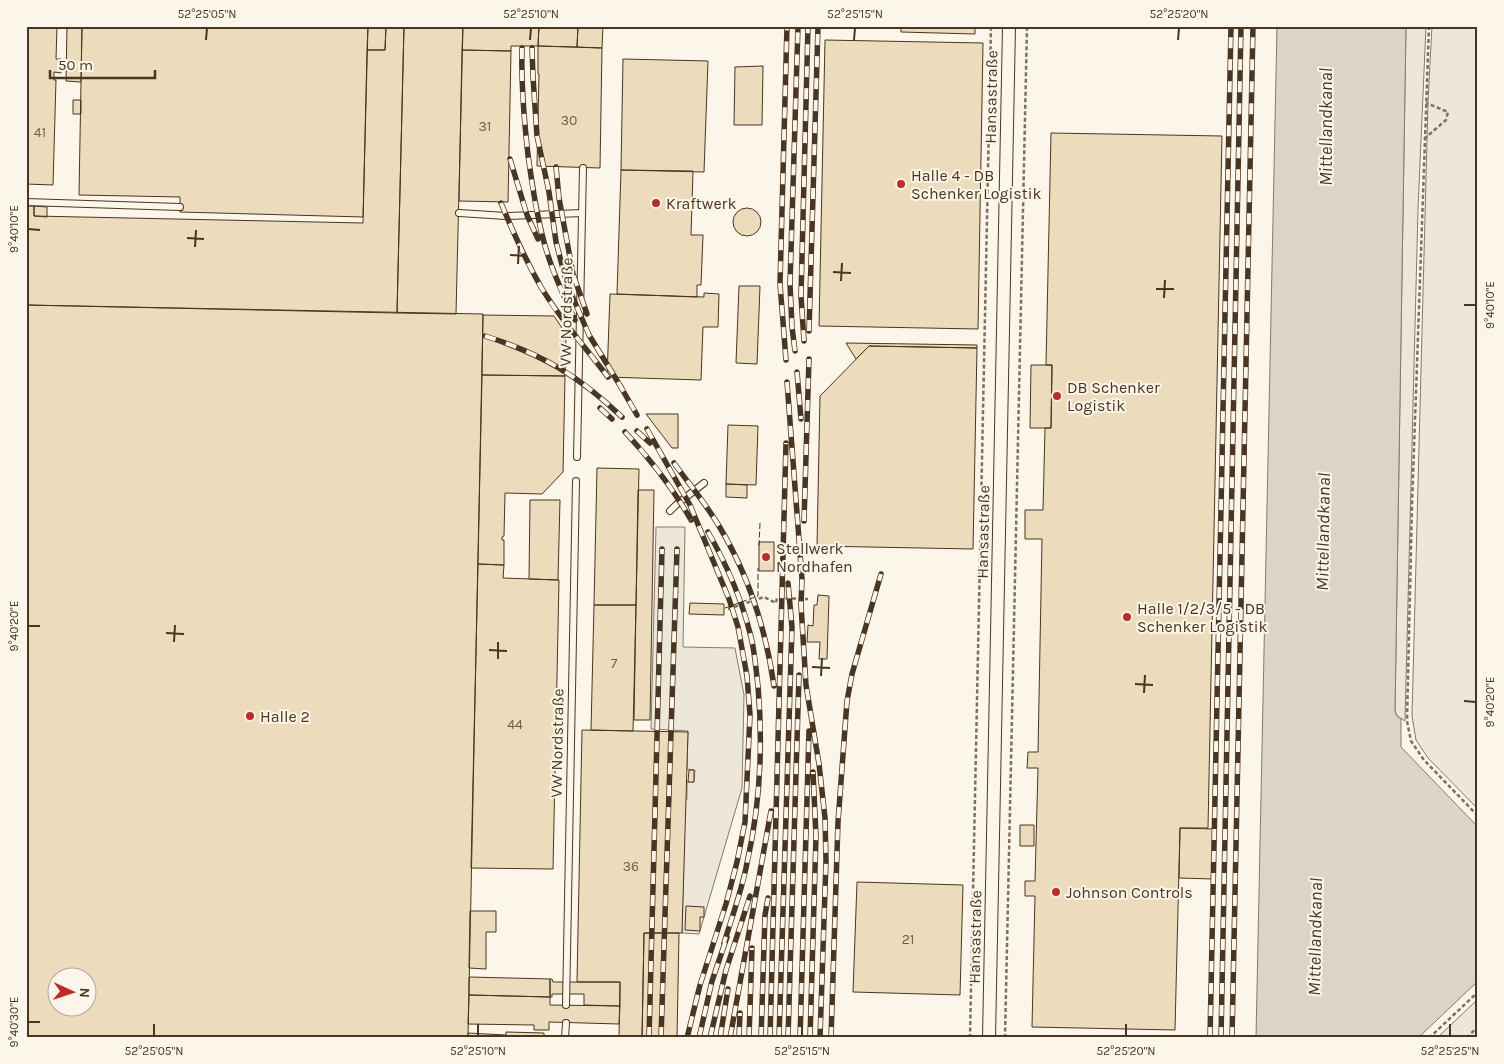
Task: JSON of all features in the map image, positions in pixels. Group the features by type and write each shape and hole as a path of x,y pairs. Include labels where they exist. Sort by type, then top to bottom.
{"street":[{"name":"Hansastraße","path":"989,1038 1008,26"}],"lane":[{"name":"VW Nordstraße","path":"576,457 583,168"},
{"path":"26,202 180,207"},
{"path":"459,213 506,216 582,213"},
{"name":"VW Nordstraße","path":"566,1005 576,481"},
{"path":"670,511 676,504 704,483"},
{"path":"565,1038 566,1023"}],"path":[{"path":"970,1038 991,26"},
{"path":"1005,1038 1027,26"},
{"path":"1429,26 1412,505 1407,721 1411,741 1424,760 1478,816"},
{"path":"1424,139 1446,120 1448,112 1425,103"},
{"path":"728,609 764,597 776,603 777,598 808,599"},
{"path":"1429,1038 1478,992"},
{"path":"1467,1038 1478,1026"}],"shaded area":[{"path":"1406,26 1426,26 1418,209 1405,721 1397,716 1395,711"},
{"path":"1432,26 1478,26 1478,809 1428,758 1416,740 1412,716 1428,101"},
{"path":"656,527 685,527 683,647 735,648 744,695 742,788 699,934 682,933 685,800 687,799 687,782 694,782 695,770 687,769 688,731 651,729"},
{"path":"1478,999 1478,1038 1437,1038"}],"water":[{"name":"Mittellandkanal","path":"1277,26 1406,26 1395,711 1401,719 1401,747 1478,827 1478,981 1418,1038 1256,1038"}],"building":[{"path":"26,26 57,26 56,59 61,59 61,73 54,72 54,80 56,80 53,185 26,184"},
{"path":"67,26 82,26 81,82 66,81"},
{"path":"82,26 368,26 363,217 180,212 180,197 79,195"},
{"path":"368,26 386,26 385,50 367,50"},
{"path":"386,26 404,26 397,313 26,305 26,206 34,206 34,216 363,223 367,50 385,50"},
{"path":"404,26 463,26 456,314 397,313"},
{"path":"463,26 539,26 538,46 511,46 511,51 462,50"},
{"path":"539,26 578,26 577,47 538,46"},
{"path":"578,26 603,26 602,48 577,47"},
{"path":"901,26 975,26 975,34 901,32"},
{"name":"Halle 4 - DB Schenker Logistik","path":"825,40 983,43 978,329 819,326"},
{"path":"538,46 602,48 600,168 537,166"},
{"path":"462,50 511,51 508,202 459,201"},
{"path":"623,59 708,61 704,172 621,170"},
{"path":"763,66 762,125 734,125 735,67"},
{"path":"73,100 81,100 81,114 73,114"},
{"name":"Halle 1/2/3/5 - DB Schenker Logistik","path":"1051,133 1222,136 1208,828 1180,828 1175,1030 1032,1027 1035,896 1025,896 1025,881 1035,881 1038,768 1027,768 1028,752 1038,752 1042,539 1025,539 1025,510 1043,510 1045,428 1051,428 1052,365 1046,365"},
{"name":"Kraftwerk","path":"621,170 693,171 691,235 703,235 701,285 697,285 697,297 617,294"},
{"path":"34,206 47,207 47,217 34,216"},
{"path":"747,208 757,212 761,222 757,232 747,236 737,232 733,222 737,212"},
{"path":"739,286 760,286 757,364 736,363"},
{"path":"704,293 719,294 718,327 703,327 701,380 607,377 610,294 704,297"},
{"name":"Halle 2","path":"26,305 483,314 468,1038 26,1038"},
{"path":"483,315 554,316 566,334 565,376 482,375"},
{"path":"846,343 977,345 977,348 869,346 856,359"},
{"path":"869,346 977,348 973,549 817,546 820,396"},
{"path":"1031,365 1052,365 1051,428 1030,428"},
{"path":"482,375 565,376 563,472 542,494 505,493 504,536 502,537 502,540 504,540 504,565 478,564"},
{"path":"646,414 678,414 678,448 672,448"},
{"path":"728,425 758,426 756,485 726,484"},
{"path":"597,468 639,469 636,605 594,605"},
{"path":"726,484 747,485 747,498 726,497"},
{"path":"638,490 654,490 650,720 634,720"},
{"path":"530,500 560,500 558,580 529,579"},
{"name":"Stellwerk Nordhafen","path":"759,542 774,542 774,571 759,571"},
{"path":"478,564 504,565 503,578 559,580 553,869 471,868"},
{"path":"818,595 829,596 827,659 819,659 820,642 807,642 808,625 813,626 814,605 817,605"},
{"path":"690,603 724,604 724,615 689,614"},
{"path":"594,605 636,605 633,731 591,730"},
{"path":"582,730 688,732 682,933 644,933 642,1038 619,1038 620,982 577,982"},
{"path":"689,770 694,770 694,782 688,782"},
{"path":"1020,825 1034,825 1034,846 1020,846"},
{"path":"1180,828 1214,829 1213,879 1179,878"},
{"path":"857,882 963,885 960,995 853,992"},
{"path":"686,906 704,907 704,917 700,917 700,931 685,930"},
{"path":"470,911 496,911 496,932 486,932 486,969 469,968"},
{"path":"644,933 679,933 677,1038 642,1038"},
{"path":"469,977 550,979 550,997 469,995"},
{"path":"550,979 553,982 620,982 620,1006 584,1005 584,994 552,994 552,997 550,997"},
{"path":"469,995 550,997 550,1005 620,1006 619,1024 549,1022 549,1030 534,1030 534,1025 468,1024"},
{"path":"506,1032 544,1033 544,1038 506,1038"},
{"path":"468,1033 506,1035 506,1038 468,1038"},
{"path":"544,1036 577,1037 577,1038 544,1038"},
{"path":"577,1036 615,1036 615,1038 577,1038"}],"railway":[{"path":"786,360 780,284 787,26"},
{"path":"795,351 790,284 798,26"},
{"path":"804,341 801,296 808,26"},
{"path":"809,331 818,26"},
{"path":"1210,1038 1231,26"},
{"path":"1221,1038 1241,26"},
{"path":"1232,1038 1253,26"},
{"path":"522,48 525,128 536,209 550,262 575,320"},
{"path":"532,48 537,136 549,192 556,242 567,284 589,335 621,387"},
{"path":"510,159 527,215 538,239"},
{"path":"556,167 559,198 573,274 587,314"},
{"path":"501,203 530,266 548,299 608,377"},
{"path":"485,336 524,350 559,368 606,402 622,417"},
{"path":"804,521 809,359"},
{"path":"797,372 801,419"},
{"path":"618,382 637,415"},
{"path":"787,382 802,579 801,605 806,685 819,764 825,818 826,861 820,1038"},
{"path":"600,408 612,419"},
{"path":"647,429 690,505 729,599 738,627 747,676 750,715 745,822 726,904 700,985 687,1038"},
{"path":"637,431 650,443"},
{"path":"625,432 661,474 691,520"},
{"path":"770,1038 786,443"},
{"path":"674,463 714,518 739,563 761,623 774,686"},
{"path":"708,532 733,583 747,623 758,686 760,730 758,797 755,819 742,883 724,943"},
{"path":"649,1038 662,549"},
{"path":"661,1038 677,549"},
{"path":"831,1038 838,822 847,701 852,674 881,574"},
{"path":"779,1038 792,627 788,583"},
{"path":"788,1038 799,675"},
{"path":"800,1038 809,731"},
{"path":"810,1038 816,836 813,772"},
{"path":"730,1038 771,811"},
{"path":"710,1038 726,970 750,896"},
{"path":"761,1038 765,915 768,898"},
{"path":"699,1038 712,981 727,937"},
{"path":"749,1038 752,948"},
{"path":"720,1038 728,989"},
{"path":"739,1038 740,1013"}],"fence":[{"path":"759,546 760,523"},
{"path":"725,608 758,596 758,568"}],"place":[{"name":"Halle 4 - DB Schenker Logistik","path":"901,184"},
{"name":"Kraftwerk","path":"656,203"},
{"name":"DB Schenker Logistik","path":"1057,396"},
{"name":"Stellwerk Nordhafen","path":"766,557"},
{"name":"Halle 1/2/3/5 - DB Schenker Logistik","path":"1127,617"},
{"name":"Halle 2","path":"250,716"},
{"name":"Johnson Controls","path":"1056,892"}]}
